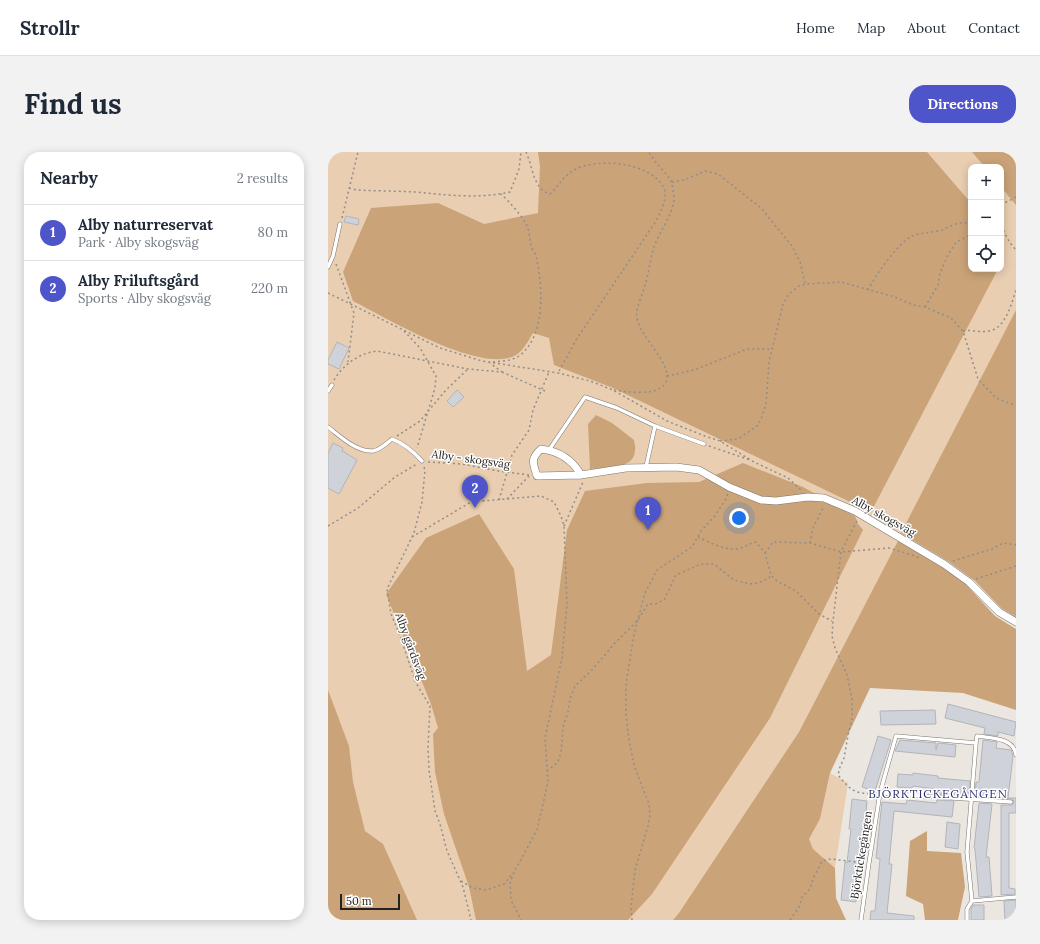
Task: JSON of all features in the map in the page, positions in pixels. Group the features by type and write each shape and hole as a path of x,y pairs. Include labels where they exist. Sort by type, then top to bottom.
{"street":[{"path":"533,476 533,462 535,454 541,449 549,450 568,458 584,475"},
{"name":"Alby skogsväg","path":"533,476 584,475 626,468 676,466 699,470 729,487 761,500 776,501 808,497 828,500 861,514 944,564 969,582 999,612 1016,622"}],"lane":[{"path":"328,267 333,256 340,224"},
{"path":"328,391 332,385"},
{"path":"549,450 585,397 617,408 655,426 704,444"},
{"path":"646,467 655,426"},
{"path":"328,427 348,442 357,447 368,450 373,451 378,449 392,439 402,442 422,461"},
{"name":"Björktickegången","path":"861,920 880,793 896,736 976,743 978,736 1008,742 1015,749 1016,756"},
{"path":"967,920 967,909 972,901 967,852 976,743"},
{"path":"880,793 1011,802"},
{"path":"972,901 1016,897"}],"path":[{"path":"340,224 358,152"},
{"path":"349,188 356,190 415,192 448,196 494,196 510,192 519,169 521,152"},
{"path":"526,152 538,185 543,192 550,194 557,187 564,176 578,168 599,164 618,163 649,171 663,186 665,196 663,208 656,220 576,340 558,373"},
{"path":"613,390 634,393 657,390 664,384 667,376 663,361 644,335 638,323 636,313 645,285 654,247 674,204 672,182 652,159 650,152"},
{"path":"672,182 684,180 706,171 718,174 761,208 792,246 800,262 806,284"},
{"path":"489,362 508,360 518,357 536,334 541,312 539,274 536,255 532,248 529,230 525,221 501,194"},
{"path":"1004,203 1016,197"},
{"path":"868,290 890,256 905,240 928,231 941,230 960,223 968,222"},
{"path":"1004,232 1016,250"},
{"path":"925,307 938,285 940,273 956,242 969,236"},
{"path":"333,256 354,313 348,362"},
{"path":"720,441 738,439 757,426 761,419 766,404 772,349 783,304 789,294 799,286 806,284 841,282 895,297 951,318 963,330 978,379 996,398 1011,404 1016,404"},
{"path":"963,330 969,329 989,331 995,329 1005,318 1016,290"},
{"path":"328,293 440,348 482,361 558,373 613,390 667,421 720,441 754,462"},
{"path":"403,330 420,348 436,376 435,388 416,454"},
{"path":"667,376 694,370 747,349 772,349"},
{"path":"332,385 338,374 348,362 368,352 377,351 468,369 502,372"},
{"path":"489,362 502,372 545,391"},
{"path":"392,439 420,421 446,390 468,369"},
{"path":"499,500 512,455 530,430 533,410 549,372"},
{"path":"704,444 754,462 788,478 808,497"},
{"name":"Alby - skogsväg","path":"328,526 358,508 395,476 422,461 462,464 533,476"},
{"name":"Alby gårdsväg","path":"425,470 422,502 412,537 387,589 389,606 416,683 430,706 428,747 429,770 435,811 447,851 460,881 471,920"},
{"path":"564,526 584,475"},
{"path":"507,499 533,476"},
{"path":"632,920 631,908 635,870 650,816 649,804 636,768 629,741 626,714 626,684 638,620 645,593 657,570 692,547 701,531 714,517 726,499 729,487"},
{"path":"412,537 471,502 541,496 554,502 564,526 567,604 562,658 545,738 548,782 537,830 514,872 510,883 511,900 521,920"},
{"path":"810,543 813,528 828,500"},
{"path":"861,514 841,552 833,621 832,636 835,648 847,675 852,700 852,721 844,758 838,775 854,792 859,794 880,793"},
{"path":"698,537 711,544 730,549 740,548 752,542 756,542 765,553 771,576 777,581 796,591 820,614 833,621"},
{"path":"765,553 773,542 810,543 841,552 889,548 912,555 922,560"},
{"path":"944,564 992,549 1003,543 1016,545"},
{"path":"547,771 558,762 561,752 563,727 575,686 591,671 614,644 638,620 648,604 655,604 664,600 676,575 701,564 714,564 734,580 750,584 758,583 771,576"},
{"path":"969,582 1016,566"},
{"path":"790,920 799,907 802,897 810,889 822,861 831,859 869,863"},
{"path":"460,881 473,888 486,890 504,884 514,872"}],"shaded area":[{"path":"328,152 1016,152 1016,505 909,561 749,920 328,920"},
{"path":"538,152 927,152 968,200 968,272 996,272 871,512 613,388 554,365 549,338 533,333 523,349 514,356 498,359 479,357 456,351 433,341 353,301 343,272 371,208 438,203 484,224 538,213 540,166"},
{"path":"972,152 1016,152 1016,205 1004,191 1004,164 982,164"},
{"path":"1016,310 1016,617 1001,608 975,581 949,562 901,533"},
{"path":"596,415 612,423 634,440 634,457 624,465 610,468 590,469 588,424"},
{"path":"743,463 803,487 855,516 858,524 863,530 770,718 652,894 628,920 476,920 469,887 444,814 435,772 433,734 438,728 431,704 386,594 426,538 479,514 514,569 527,671 551,655 567,530 585,491 647,483 699,482"},
{"path":"898,541 962,580 995,616 1016,629 1016,710 963,693 870,688 830,773 820,819 809,839 813,849 835,868 836,898 846,920 673,920 799,732"},
{"path":"328,690 349,746 353,782 365,831 383,844 417,920 328,920"},
{"path":"830,773 848,783 835,868 813,849 809,839 820,819"},
{"path":"927,831 927,851 961,853 965,887 958,920 925,920 923,904 906,896 910,841"}],"building":[{"path":"346,216 359,219 358,225 344,222"},
{"path":"337,342 349,348 339,369 328,364 328,360"},
{"path":"457,390 464,397 453,407 447,401"},
{"path":"333,443 343,448 342,451 357,460 339,494 328,488 328,453"},
{"path":"948,704 1016,722 1014,736 998,732 998,736 984,734 985,728 945,718"},
{"path":"935,710 936,724 881,725 880,711"},
{"path":"878,736 891,740 875,791 862,787"},
{"path":"900,740 936,743 936,750 938,743 956,745 955,757 895,751"},
{"path":"983,740 997,742 996,748 1011,750 1013,756 1008,798 1016,798 1016,813 1009,813 1009,888 1015,889 1015,894 1001,895 1001,805 1012,805 1014,801 1012,799 1001,798 1001,792 994,792 993,798 980,797 980,794 975,794 976,782 979,782"},
{"path":"913,773 938,776 938,778 970,781 969,793 955,793 954,795 937,794 938,791 934,791 935,789 913,786 912,788 897,787 898,774 913,775"},
{"path":"852,799 867,801 862,860 860,860 856,902 841,900 845,862 847,863 851,829 849,829"},
{"path":"907,800 936,803 937,800 954,801 952,817 894,811 889,864 892,864 887,913 914,916 914,920 870,920 871,911 875,911 880,859 876,858 882,802 906,804"},
{"path":"979,803 992,804 986,857 989,857 992,896 979,897 974,848"},
{"path":"947,822 960,824 958,849 945,847"},
{"path":"1016,900 1016,920 1005,920 1004,901"},
{"path":"973,905 984,905 984,920 971,920 971,909"}],"place":[{"name":"Alby Friluftsgård","path":"475,508"},
{"name":"Alby naturreservat","path":"648,530"}],"district":[{"name":"BJÖRKTICKEGÅNGEN","path":"938,794"}]}
